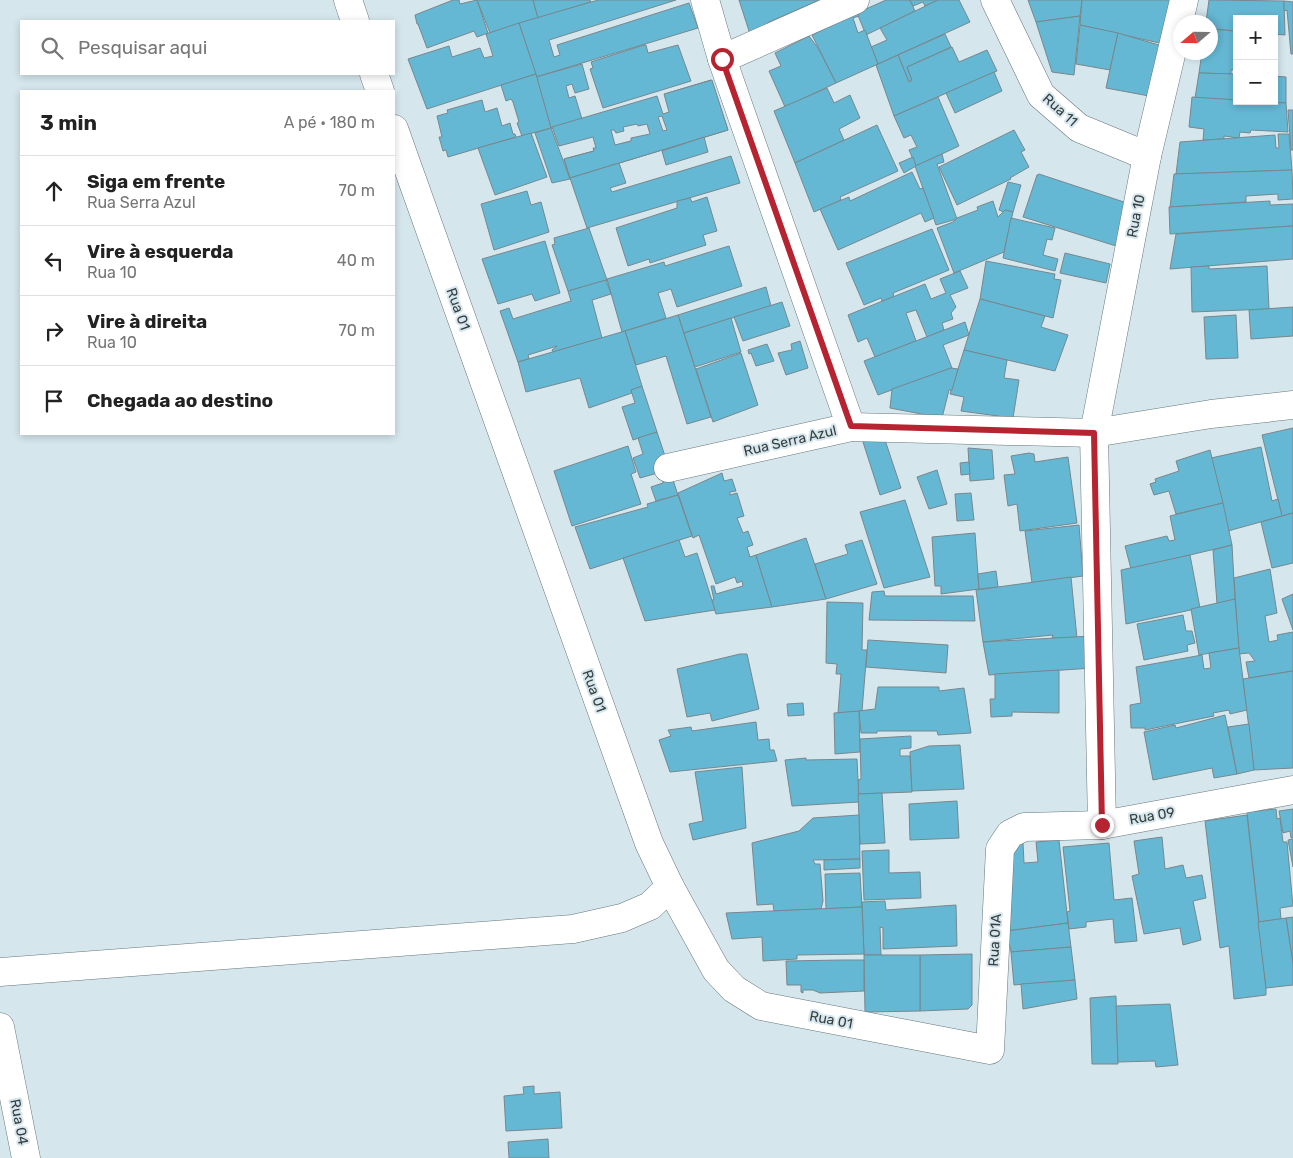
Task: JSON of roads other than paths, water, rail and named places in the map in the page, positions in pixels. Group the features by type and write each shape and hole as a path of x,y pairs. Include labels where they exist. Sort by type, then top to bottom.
{"street":[{"path":"348,0 355,20"},
{"name":"Rua Serra Azul","path":"668,468 851,426 722,59 705,0"},
{"path":"722,59 855,0"},
{"name":"Rua 11","path":"995,0 1041,94 1078,128 1147,156"},
{"name":"Rua 10","path":"1102,825 1094,433 1147,156 1184,0"},
{"path":"374,75 380,90"},
{"name":"Rua 01","path":"395,132 649,843 670,887 716,970 734,989 761,1006 990,1050"},
{"path":"851,426 1094,433 1211,414 1293,405"},
{"name":"Rua 09","path":"1010,834 1024,827 1102,825 1293,790"},
{"name":"Rua 01A","path":"990,1050 1000,849 1010,834"},
{"path":"0,972 573,930 622,918 650,906 670,887"},
{"name":"Rua 04","path":"0,1027 26,1158"}]}
